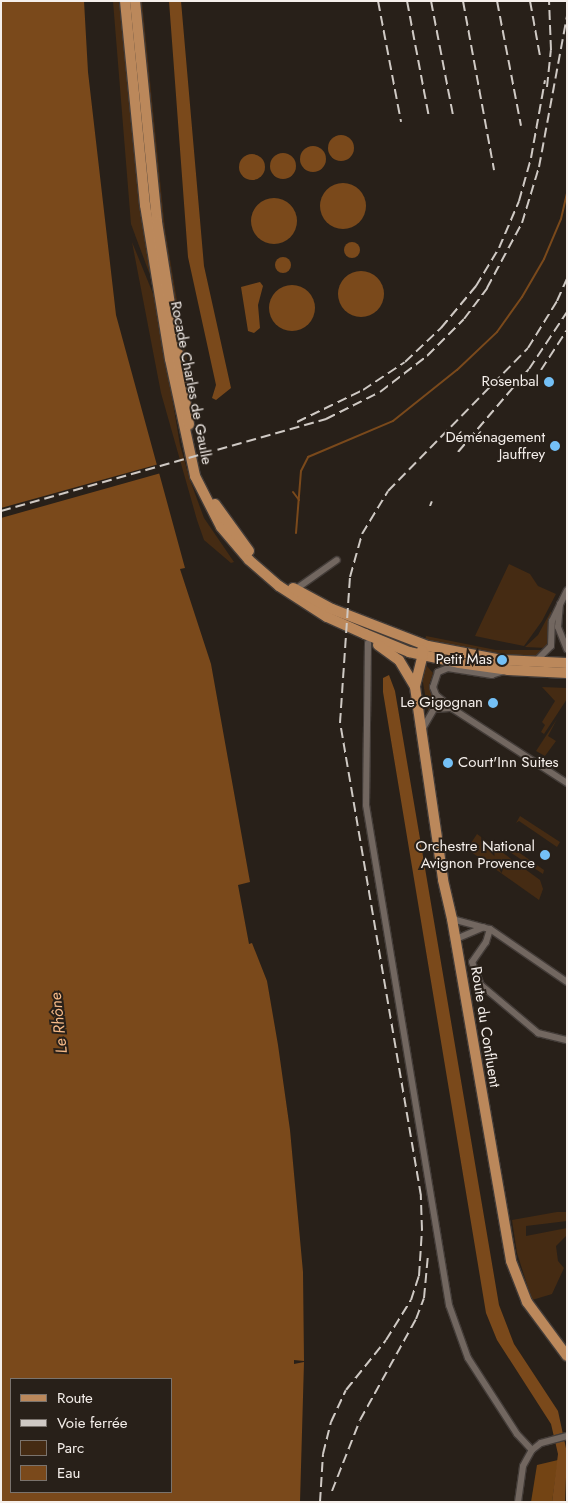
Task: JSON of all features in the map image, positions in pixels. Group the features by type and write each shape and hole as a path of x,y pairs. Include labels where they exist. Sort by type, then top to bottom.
{"main road":[{"name":"Rocade Charles de Gaulle","path":"125,1 150,241 195,476 221,527 263,573 327,617 366,638 421,653 508,670 567,673"},
{"name":"Rocade Charles de Gaulle","path":"135,1 158,230 198,463 212,499 233,531 261,562 296,590 332,610 413,640 484,658 567,663"},
{"path":"366,638 399,660 411,676 415,687"},
{"path":"413,640 421,653 415,687"},
{"path":"411,676 421,653"},
{"path":"421,653 460,658 484,658"},
{"name":"Route du Confluent","path":"415,687 443,880 456,939 511,1261 527,1302 567,1356"}],"street":[{"path":"296,590 337,560"},
{"path":"535,662 551,646 552,621 567,590"},
{"path":"560,602 558,627 567,649"},
{"path":"366,638 366,805 449,1305 468,1358 517,1434 532,1450"},
{"path":"508,670 492,675 448,668 438,672 433,681 434,691 453,708 567,783"},
{"path":"422,732 428,714 434,709 453,708"},
{"path":"452,919 487,928 567,982"},
{"path":"456,939 487,928"},
{"path":"487,928 486,942 474,954 472,962 481,985 538,1033 567,1040"},
{"path":"518,1502 523,1466 532,1450 541,1443 566,1436"}],"green space":[{"path":"113,1 119,1 120,5 150,275 131,224"},
{"path":"139,1 142,1 165,229 191,384 188,384 161,225"},
{"path":"132,242 156,301 180,445 190,480 204,518 234,562 231,563 204,540 197,520 161,393"},
{"path":"509,564 530,574 538,586 556,594 542,621 524,646 475,636"},
{"path":"551,611 550,641 547,648 525,647 538,635"},
{"path":"426,636 496,650 546,650 532,658 497,655 425,641"},
{"path":"426,665 433,673 429,685 431,692 443,703 428,711 422,677"},
{"path":"542,687 567,688 567,699 544,734 541,732 545,725 542,722 555,701"},
{"path":"557,719 548,736 556,741 545,756 536,751"},
{"path":"520,816 560,842 557,847 519,821 516,823"},
{"path":"477,834 540,880 543,889 539,900 467,849"},
{"path":"504,842 544,870 543,874 504,848"},
{"path":"567,1212 567,1221 526,1226 526,1236 567,1228 567,1235 556,1246 558,1261 564,1268 552,1294 532,1300 517,1253 512,1220"}],"shaded area":[{"path":"558,1460 552,1502 531,1502 537,1465"}],"water":[{"name":"Le Rhône","path":"1,1 84,1 88,72 116,315 185,568 180,569 211,664 250,882 238,885 249,944 252,943 267,981 278,1045 290,1130 303,1272 304,1361 294,1360 294,1364 304,1362 300,1502 1,1502"},
{"path":"169,1 181,1 204,266 231,388 216,400 212,398 216,385 188,257"},
{"path":"341,135 350,139 354,148 350,157 341,161 332,157 328,148 332,139"},
{"path":"313,146 322,150 326,159 322,168 313,172 304,168 300,159 304,150"},
{"path":"283,153 292,157 296,166 292,175 283,179 274,175 270,166 274,157"},
{"path":"252,154 261,158 265,167 261,176 252,180 243,176 239,167 243,158"},
{"path":"348,183 352,184 362,193 365,197 365,215 356,225 348,229 338,229 330,225 321,215 320,201 324,193 334,184"},
{"path":"279,198 283,199 293,208 296,212 296,230 287,240 279,244 269,244 261,240 252,230 251,216 255,208 265,199"},
{"path":"352,242 360,250 352,258 344,250"},
{"path":"283,257 291,265 283,273 275,265"},
{"path":"366,271 370,272 380,281 383,285 383,303 374,313 366,317 356,317 348,313 339,303 338,289 342,281 352,272"},
{"path":"260,282 263,286 258,305 260,328 254,333 248,331 241,287"},
{"path":"297,285 301,286 311,295 314,299 314,317 305,327 297,331 287,331 279,327 270,317 269,303 273,295 283,286"},
{"path":"389,675 395,691 499,1305 514,1344 558,1411 567,1453 565,1502 552,1502 558,1454 551,1424 497,1340 486,1313 383,692 383,678"}],"pier":[{"path":"159,464 161,473 1,518 1,508"}],"waterway":[{"path":"296,533 301,471 308,457 393,421 457,370 497,332 522,297 544,259 561,219 567,194"},
{"path":"293,492 299,500"}],"railway":[{"path":"378,1 401,122"},
{"path":"407,1 429,117"},
{"path":"431,1 453,115"},
{"path":"463,1 494,170"},
{"path":"497,1 521,126"},
{"path":"530,1 540,56"},
{"path":"547,87 551,50 549,1"},
{"path":"1,511 326,419 380,392 427,356 464,319 487,288 522,223 539,167 567,16"},
{"path":"297,422 363,390 405,362 441,328 476,286 499,248 519,201 531,158 545,80"},
{"path":"320,1502 323,1454 331,1422 346,1390 386,1340 411,1300 419,1276 422,1230 421,1196 340,723 350,577 362,534 388,491 528,348 557,301 567,279"},
{"path":"458,452 529,369 567,312"},
{"path":"541,370 567,330"},
{"path":"430,506 432,501"},
{"path":"332,1491 360,1420 416,1319 424,1298 428,1255"}],"place":[{"name":"Rosenbal","path":"549,382"},
{"name":"Déménagement Jauffrey","path":"555,446"},
{"name":"Petit Mas","path":"502,660"},
{"name":"Le Gigognan","path":"493,703"},
{"name":"Court'Inn Suites","path":"448,763"},
{"name":"Orchestre National Avignon Provence","path":"545,855"}]}
